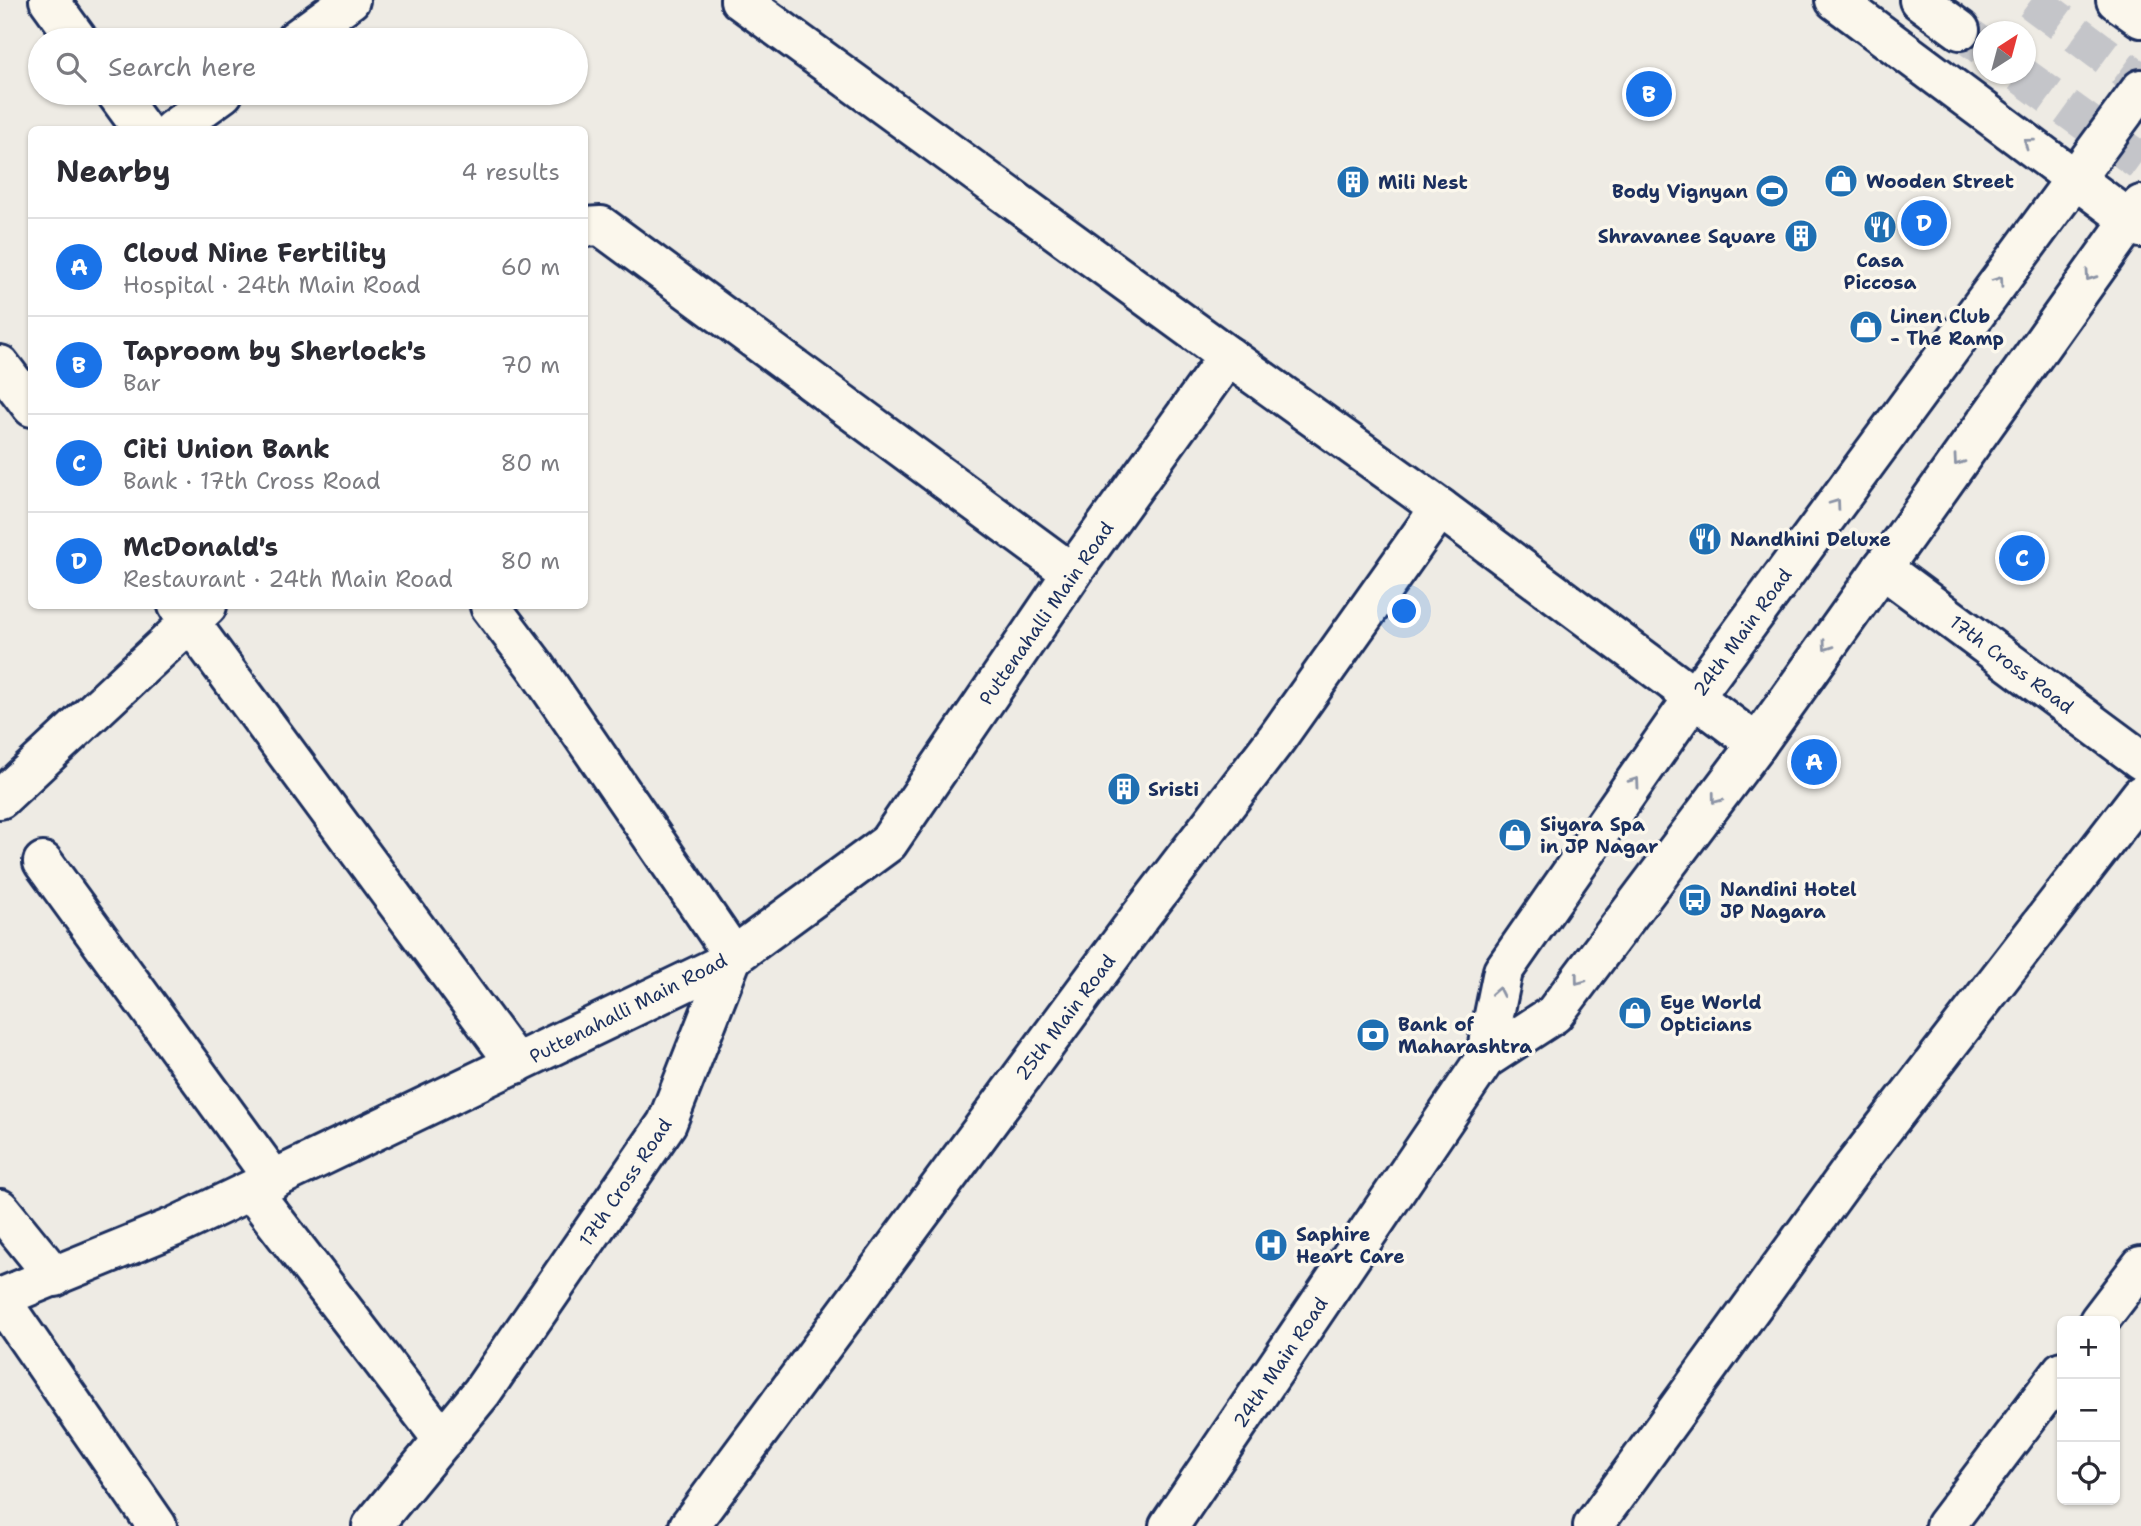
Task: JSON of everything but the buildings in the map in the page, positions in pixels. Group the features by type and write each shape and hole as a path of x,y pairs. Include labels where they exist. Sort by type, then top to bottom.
{"main road":[{"path":"49,0 69,28"},
{"path":"312,28 350,0"},
{"path":"740,0 1440,508 1757,744"},
{"path":"1835,0 2075,178 2137,218"},
{"path":"1920,0 1960,30"},
{"path":"2116,0 2141,18"},
{"name":"24th Main Road","path":"1169,1526 1485,1059 1503,971 1694,697 2141,89"},
{"path":"125,105 140,126"},
{"path":"178,126 206,105"},
{"name":"24th Main Road","path":"1485,1059 1554,1014 1757,744 2137,218"},
{"path":"588,227 601,226 1072,573"},
{"name":"Puttenahalli Main Road","path":"0,1299 176,1226 263,1186 723,964 888,843 1072,573 1228,356"},
{"path":"0,365 28,402"},
{"name":"25th Main Road","path":"689,1526 1139,918 1277,738 1440,508"},
{"name":"17th Cross Road","path":"1882,568 2141,760"},
{"path":"492,609 536,667 733,955"},
{"path":"0,799 192,611 516,1065"},
{"path":"1592,1526 1852,1169 2141,795"},
{"path":"43,862 263,1186 443,1440"},
{"name":"17th Cross Road","path":"372,1526 482,1392 667,1123 733,955"},
{"path":"0,1209 55,1277"},
{"path":"2103,1316 2141,1266"},
{"path":"0,1299 156,1526"},
{"path":"1945,1526 2057,1377"}],"tunnel":[{"path":"2031,0 2141,82"},
{"path":"1960,30 1973,40"},
{"path":"2034,84 2141,162"}],"place":[{"name":"Taproom by Sherlock's","path":"1649,94"},
{"name":"Wooden Street","path":"1841,181"},
{"name":"Mili Nest","path":"1353,182"},
{"name":"Body Vignyan","path":"1772,191"},
{"name":"McDonald's","path":"1924,223"},
{"name":"Casa Piccosa","path":"1880,227"},
{"name":"Shravanee Square","path":"1801,236"},
{"name":"Linen Club - The Ramp","path":"1866,327"},
{"name":"Nandhini Deluxe","path":"1705,539"},
{"name":"Citi Union Bank","path":"2022,558"},
{"name":"Cloud Nine Fertility","path":"1814,762"},
{"name":"Sristi","path":"1124,789"},
{"name":"Siyara Spa in JP Nagar","path":"1515,835"},
{"name":"Nandini Hotel JP Nagara","path":"1695,900"},
{"name":"Eye World Opticians","path":"1635,1013"},
{"name":"Bank of Maharashtra","path":"1373,1035"},
{"name":"Saphire Heart Care","path":"1271,1245"}]}
